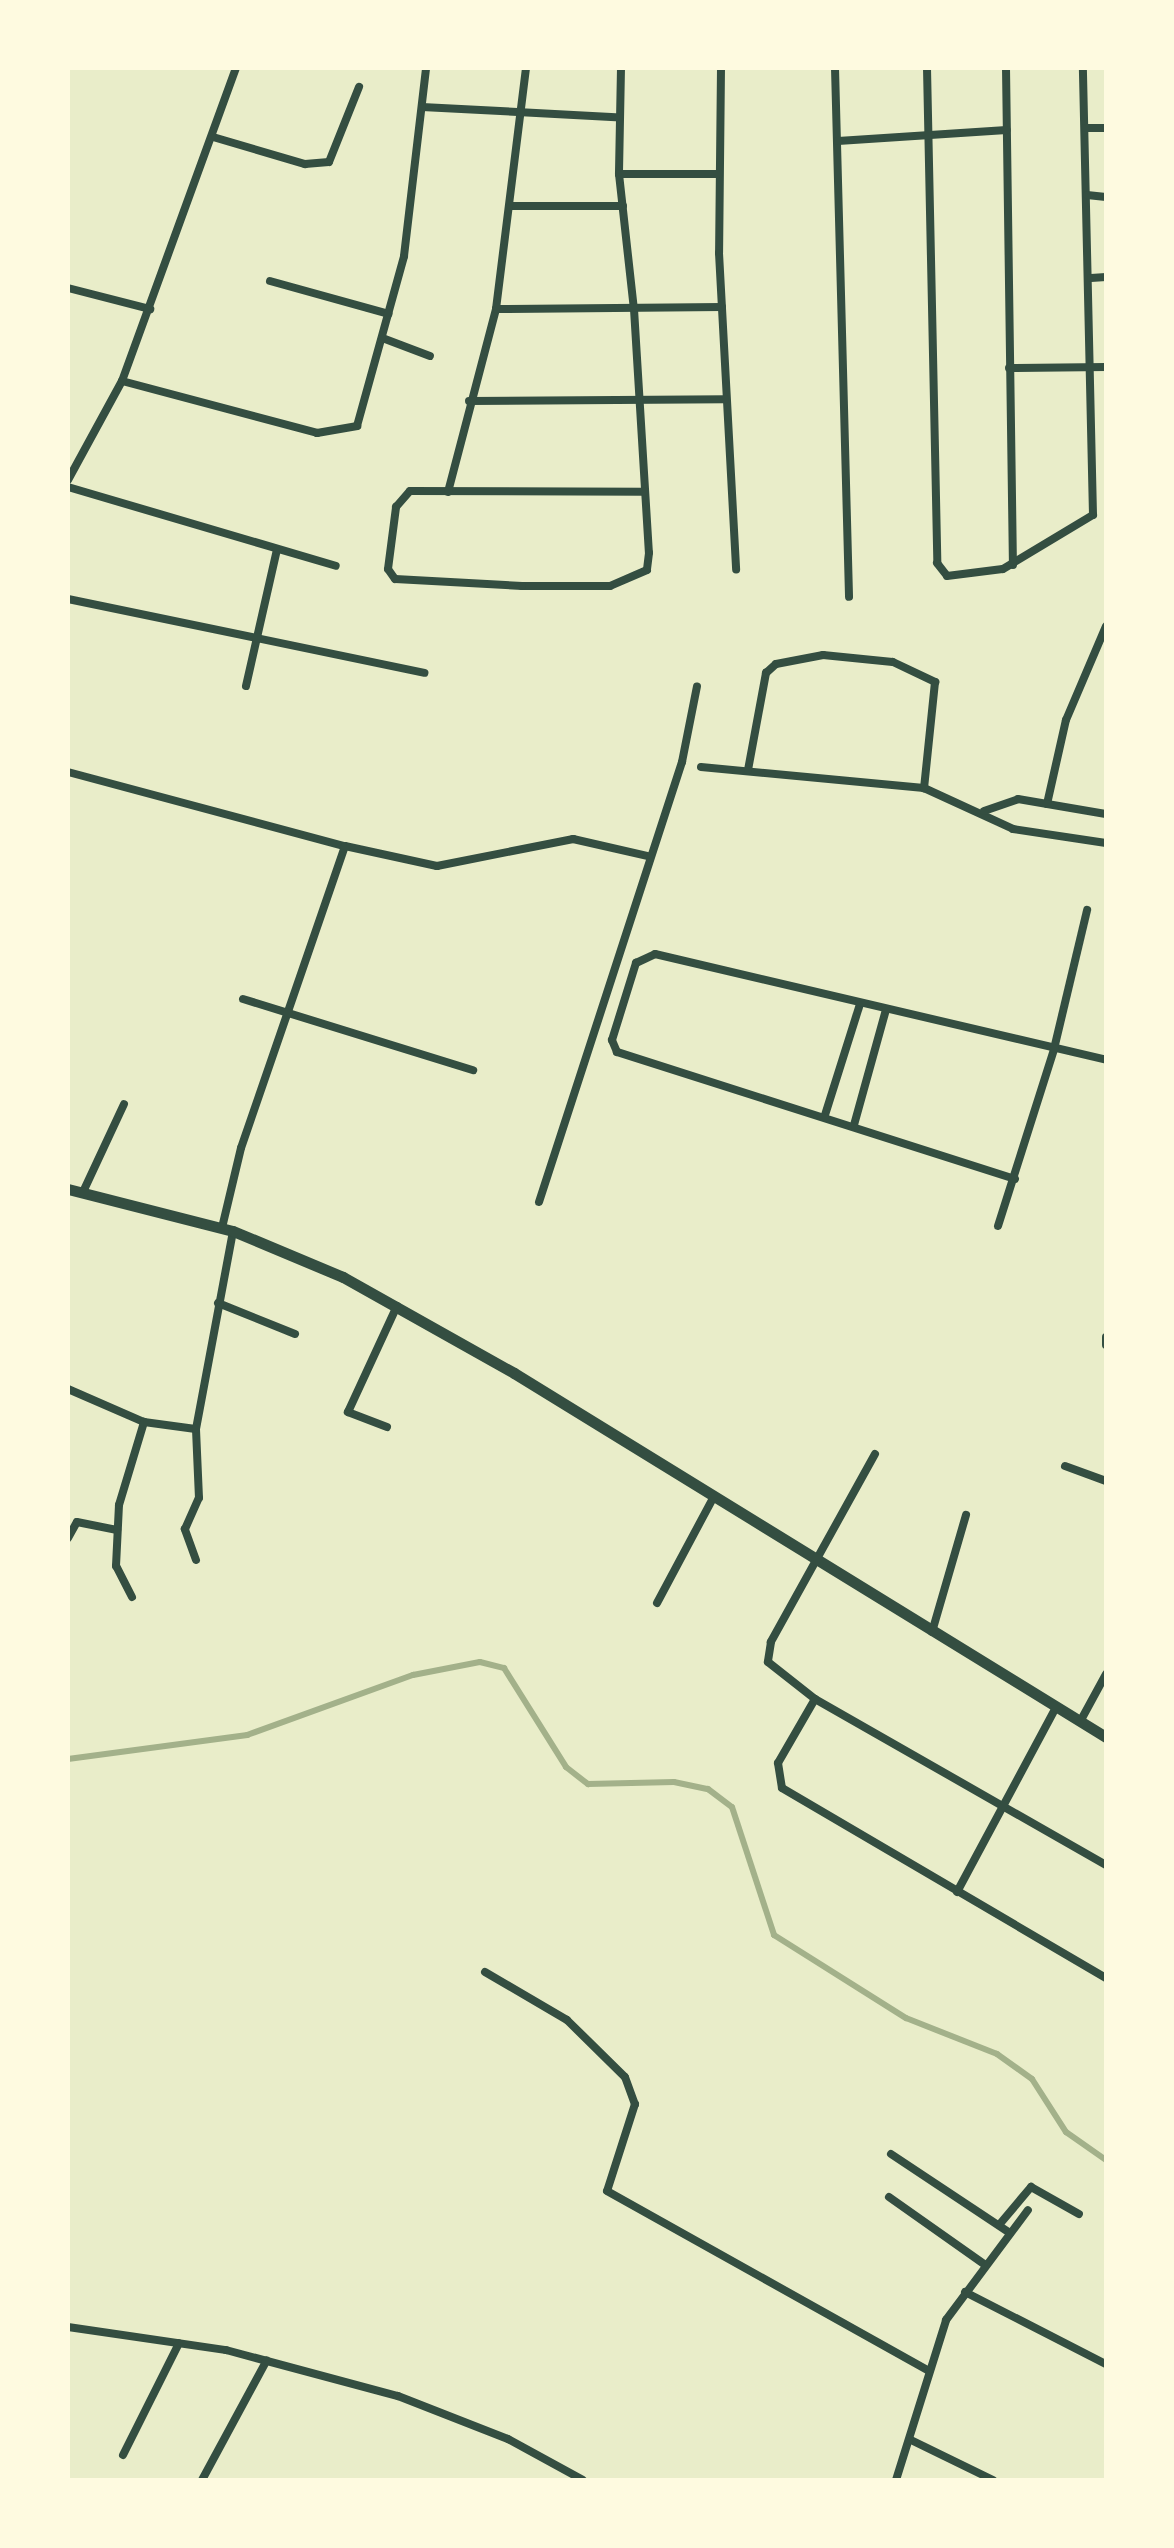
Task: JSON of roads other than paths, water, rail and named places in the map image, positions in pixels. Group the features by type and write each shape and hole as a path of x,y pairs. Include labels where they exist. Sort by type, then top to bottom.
{"street":[{"path":"68,480 122,381 236,68"},
{"path":"122,381 336,435 357,426 385,339 404,256 426,68"},
{"path":"448,492 469,401 496,309 526,68"},
{"path":"621,68 616,117 619,174 634,309 649,561 638,579 522,586 395,579 388,564 399,499 410,491 644,492"},
{"path":"721,68 719,174 722,307 736,570"},
{"path":"835,68 849,597"},
{"path":"927,68 938,567 947,576 1013,565 1093,515 1094,368 1083,68"},
{"path":"1006,68 1013,565"},
{"path":"213,137 321,165 339,153 359,87"},
{"path":"422,107 616,117"},
{"path":"1085,128 1106,128"},
{"path":"838,141 1007,130"},
{"path":"619,174 719,174"},
{"path":"1087,195 1106,197"},
{"path":"510,206 623,206"},
{"path":"1091,278 1106,277"},
{"path":"270,281 389,314"},
{"path":"68,288 150,309"},
{"path":"496,309 722,307"},
{"path":"385,339 430,356"},
{"path":"1009,368 1106,367"},
{"path":"469,401 725,399"},
{"path":"68,487 336,566"},
{"path":"246,686 277,550"},
{"path":"68,599 424,673"},
{"path":"1047,804 1066,720 1106,626"},
{"path":"748,770 766,673 776,664 823,655 893,662 935,682 924,788"},
{"path":"539,1202 648,856 682,762 697,686"},
{"path":"701,767 924,788 984,811 1013,829 1106,843"},
{"path":"68,772 345,846 437,866 573,839 648,856"},
{"path":"984,811 1018,799 1106,814"},
{"path":"196,1560 185,1529 199,1498 196,1429 218,1303 227,1229 284,1015 345,846"},
{"path":"998,1226 1054,1049 1087,910"},
{"path":"1015,1179 825,1115 617,1052 612,1040 636,963 655,954 1106,1060"},
{"path":"243,999 284,1015 473,1070"},
{"path":"825,1115 860,1004"},
{"path":"854,1125 886,1010"},
{"path":"83,1192 124,1104"},
{"path":"68,1189 227,1229 397,1306 1011,1683 1081,1720 1106,1737"},
{"path":"218,1303 295,1334"},
{"path":"387,1427 348,1412 397,1306"},
{"path":"1106,1337 1106,1345"},
{"path":"68,1389 144,1422 196,1429"},
{"path":"132,1597 116,1566 117,1530 144,1422"},
{"path":"875,1454 820,1565 767,1651 773,1670 815,1699 1005,1804 1106,1865"},
{"path":"1065,1466 1106,1481"},
{"path":"657,1603 713,1498"},
{"path":"932,1632 966,1515"},
{"path":"68,1538 77,1522 117,1530"},
{"path":"1081,1720 1106,1674"},
{"path":"815,1699 778,1763 777,1780 910,1864 1106,1978"},
{"path":"957,1892 1056,1707"},
{"path":"485,1972 567,2020 625,2077 635,2104 607,2191 929,2371"},
{"path":"891,2154 1010,2233"},
{"path":"999,2225 1031,2187 1079,2214"},
{"path":"889,2197 984,2264"},
{"path":"896,2480 913,2441 929,2371 965,2292 1028,2210"},
{"path":"965,2292 1106,2364"},
{"path":"68,2327 267,2360 398,2396 508,2439 583,2480"},
{"path":"123,2455 179,2343"},
{"path":"202,2480 267,2360"},
{"path":"913,2441 993,2480"}],"waterway":[{"path":"68,1759 247,1735 413,1675 480,1662 504,1668 566,1767 588,1784 674,1782 708,1789 732,1807 774,1935 906,2018 997,2054 1032,2079 1066,2132 1106,2160"}]}
